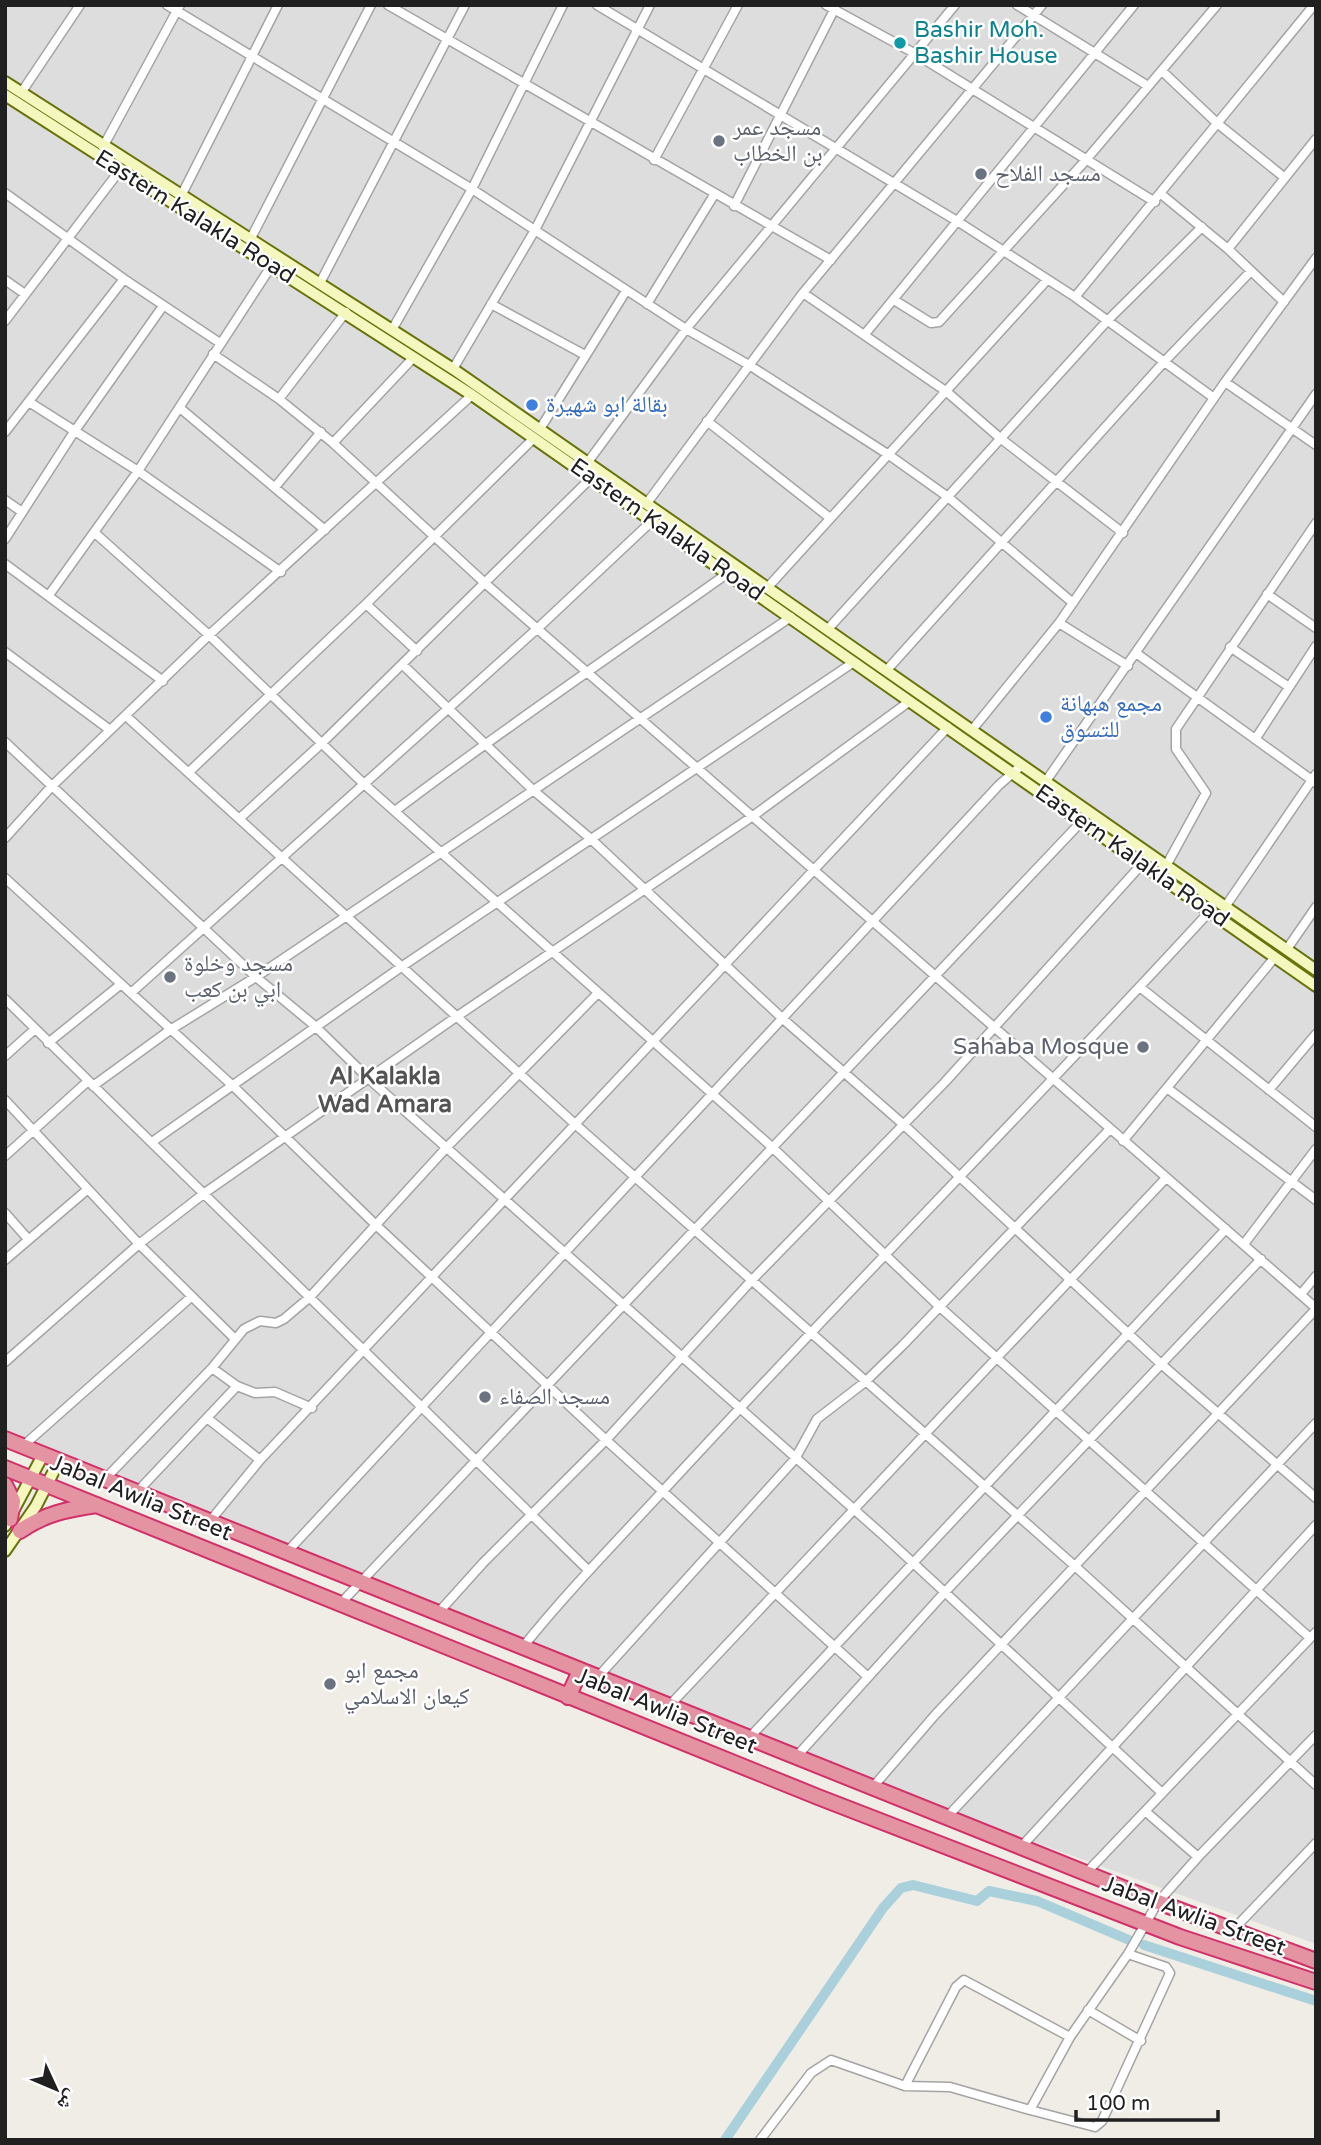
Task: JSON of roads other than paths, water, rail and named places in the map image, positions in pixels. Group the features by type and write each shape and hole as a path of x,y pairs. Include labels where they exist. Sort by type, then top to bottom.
{"highway":[{"name":"Jabal Awlia Street","path":"5,1439 1158,1902 1316,1961"},
{"name":"Jabal Awlia Street","path":"5,1468 568,1697 1147,1924 1316,1982"},
{"path":"5,1485 13,1501 8,1522"},
{"path":"20,1531 34,1521 65,1510 98,1505"},
{"path":"568,1697 580,1671"}],"street":[{"path":"21,93 80,5"},
{"path":"167,5 178,8 253,57 472,189 626,291 749,365 889,455 948,497 1073,603"},
{"path":"181,196 278,5"},
{"path":"250,240 371,5"},
{"path":"388,5 831,260"},
{"path":"320,283 465,5"},
{"path":"392,330 472,189 563,5"},
{"path":"597,5 957,222 1075,297 1214,398"},
{"path":"453,369 535,230 650,5"},
{"path":"654,160 738,5"},
{"path":"588,462 686,329 955,5"},
{"path":"1017,5 1148,86"},
{"path":"647,503 803,293 1042,5"},
{"path":"865,334 1134,5"},
{"path":"894,300 936,324 1086,160 1217,5"},
{"path":"1075,297 1314,5"},
{"path":"734,206 832,7 914,53 1155,202"},
{"path":"103,147 178,8"},
{"path":"1162,71 1217,122 1285,178"},
{"name":"Eastern Kalakla Road","path":"5,82 453,369 591,478 910,701 1017,768 1046,781 1316,970"},
{"name":"Eastern Kalakla Road","path":"5,95 472,395 588,462 972,730 1082,821 1316,986"},
{"path":"1228,249 1316,139"},
{"path":"5,321 120,170"},
{"path":"5,193 124,279 220,343"},
{"path":"1161,194 1228,249 1284,302"},
{"path":"647,304 714,195"},
{"path":"828,629 1107,321 1202,228"},
{"path":"972,730 1059,623 1124,533 1225,382 1316,258"},
{"path":"49,595 138,471 272,265"},
{"path":"886,670 1163,363 1251,271"},
{"path":"5,432 124,279"},
{"path":"5,280 25,294"},
{"path":"768,587 1046,280"},
{"path":"190,771 366,604 537,433 626,291"},
{"path":"803,293 947,392 1055,482 1124,533"},
{"path":"491,304 585,355"},
{"path":"5,539 74,432 163,306"},
{"path":"279,399 346,312"},
{"path":"213,354 279,399 321,432 587,674 698,766 1109,1130 1316,1309 935,1715 872,1788"},
{"path":"333,443 414,356"},
{"path":"1225,382 1316,444"},
{"path":"1046,781 1316,394"},
{"path":"5,838 51,787 209,635 472,395"},
{"path":"29,402 138,471 281,572"},
{"path":"180,408 325,530"},
{"path":"5,413 15,420"},
{"path":"707,421 830,518"},
{"path":"275,487 321,432"},
{"path":"240,818 403,665 591,478"},
{"path":"5,500 22,512"},
{"path":"131,993 538,628 653,520"},
{"path":"1166,866 1206,799 1206,789 1176,749 1176,729 1196,695 1316,523"},
{"path":"95,533 209,635 365,784 651,1042 773,1148 941,1308 1204,1543 1313,1635 1236,1712 1087,1872"},
{"path":"5,564 163,681"},
{"path":"395,811 483,744 587,674 728,573"},
{"path":"1267,594 1316,628"},
{"path":"366,604 417,651"},
{"path":"5,1156 90,1084 642,719 791,617"},
{"path":"1059,623 1128,666"},
{"path":"1256,738 1316,646"},
{"path":"1230,647 1289,687"},
{"path":"5,652 110,730"},
{"path":"1136,653 1314,779 1225,907"},
{"path":"152,1142 404,965 499,904 854,662"},
{"path":"403,665 483,744 591,839 783,1019 904,1125 1160,1363 1316,1498"},
{"path":"5,1362 139,1244 206,1192 287,1138 459,1015 553,954 753,816 910,701"},
{"path":"126,716 404,965 575,1124 1076,1567 1316,1785"},
{"path":"210,1521 260,1461 948,727"},
{"path":"6,744 204,929 316,1026 369,1079 912,1561 1161,1792"},
{"path":"287,1552 634,1176 1017,768"},
{"path":"340,1604 1082,821"},
{"path":"438,1614 606,1440 752,1280 904,1125 1142,864"},
{"path":"5,878 233,1086 377,1226 493,1331 606,1440 867,1676"},
{"path":"1287,949 1316,907"},
{"path":"522,1648 588,1570 737,1408 1141,988 1210,911"},
{"path":"1124,1141 1275,957"},
{"path":"48,1043 120,985"},
{"path":"1141,988 1316,1127"},
{"path":"105,1479 212,1368 235,1339 254,1323 276,1323 284,1319 310,1297 447,1147 598,993"},
{"path":"5,999 90,1084 206,1192 588,1570"},
{"path":"5,1056 34,1029"},
{"path":"1269,1090 1316,1034"},
{"path":"1167,1088 1316,1200"},
{"path":"5,1100 139,1244 235,1339"},
{"path":"597,1678 795,1459 817,1419 865,1382 941,1308 1109,1130"},
{"path":"1244,1244 1316,1149"},
{"path":"669,1706 1166,1178"},
{"path":"5,1260 88,1189"},
{"path":"5,1213 29,1239"},
{"path":"749,1738 1054,1409 1226,1229"},
{"path":"796,1757 945,1592 1261,1259"},
{"path":"1301,1294 1316,1276"},
{"path":"23,1446 191,1297"},
{"path":"212,1368 237,1386 255,1393 275,1392 312,1408"},
{"path":"137,1492 237,1386"},
{"path":"207,1418 260,1461"},
{"path":"947,1817 1316,1423"},
{"path":"8,1522 43,1455"},
{"path":"5,1551 48,1486 59,1461"},
{"path":"1022,1846 1316,1525"},
{"path":"1030,2110 1070,2037 1128,1954 1158,1902 1316,1735"},
{"path":"1145,1811 1198,1857"},
{"path":"1232,1931 1316,1843"},
{"path":"760,2140 811,2073 825,2062 839,2061 905,2086 950,2087 1095,2127 1099,2125 1141,2041 1170,1973 1166,1968 1128,1954"},
{"path":"905,2086 956,1987 964,1980 1070,2037"},
{"path":"1088,2010 1141,2041"}],"waterway":[{"path":"725,2140 883,1908 901,1888 913,1885 977,1901 989,1891 1037,1901 1129,1940"},
{"path":"1144,1945 1316,2001"}],"place":[{"name":"Bashir Moh. Bashir House","path":"900,43"},
{"name":"مسجد عمر بن الخطاب","path":"719,141"},
{"name":"مسجد الفلاح","path":"981,174"},
{"name":"بقالة ابو شهيرة","path":"532,405"},
{"name":"مجمع هبهانة للتسوق","path":"1046,717"},
{"name":"مسجد وخلوة ابي بن كعب","path":"170,977"},
{"name":"Sahaba Mosque","path":"1143,1047"},
{"name":"مسجد الصفاء","path":"485,1397"},
{"name":"مجمع ابو كيعان الاسلامي","path":"330,1684"}],"district":[{"name":"Al Kalakla Wad Amara","path":"385,1090"}]}
